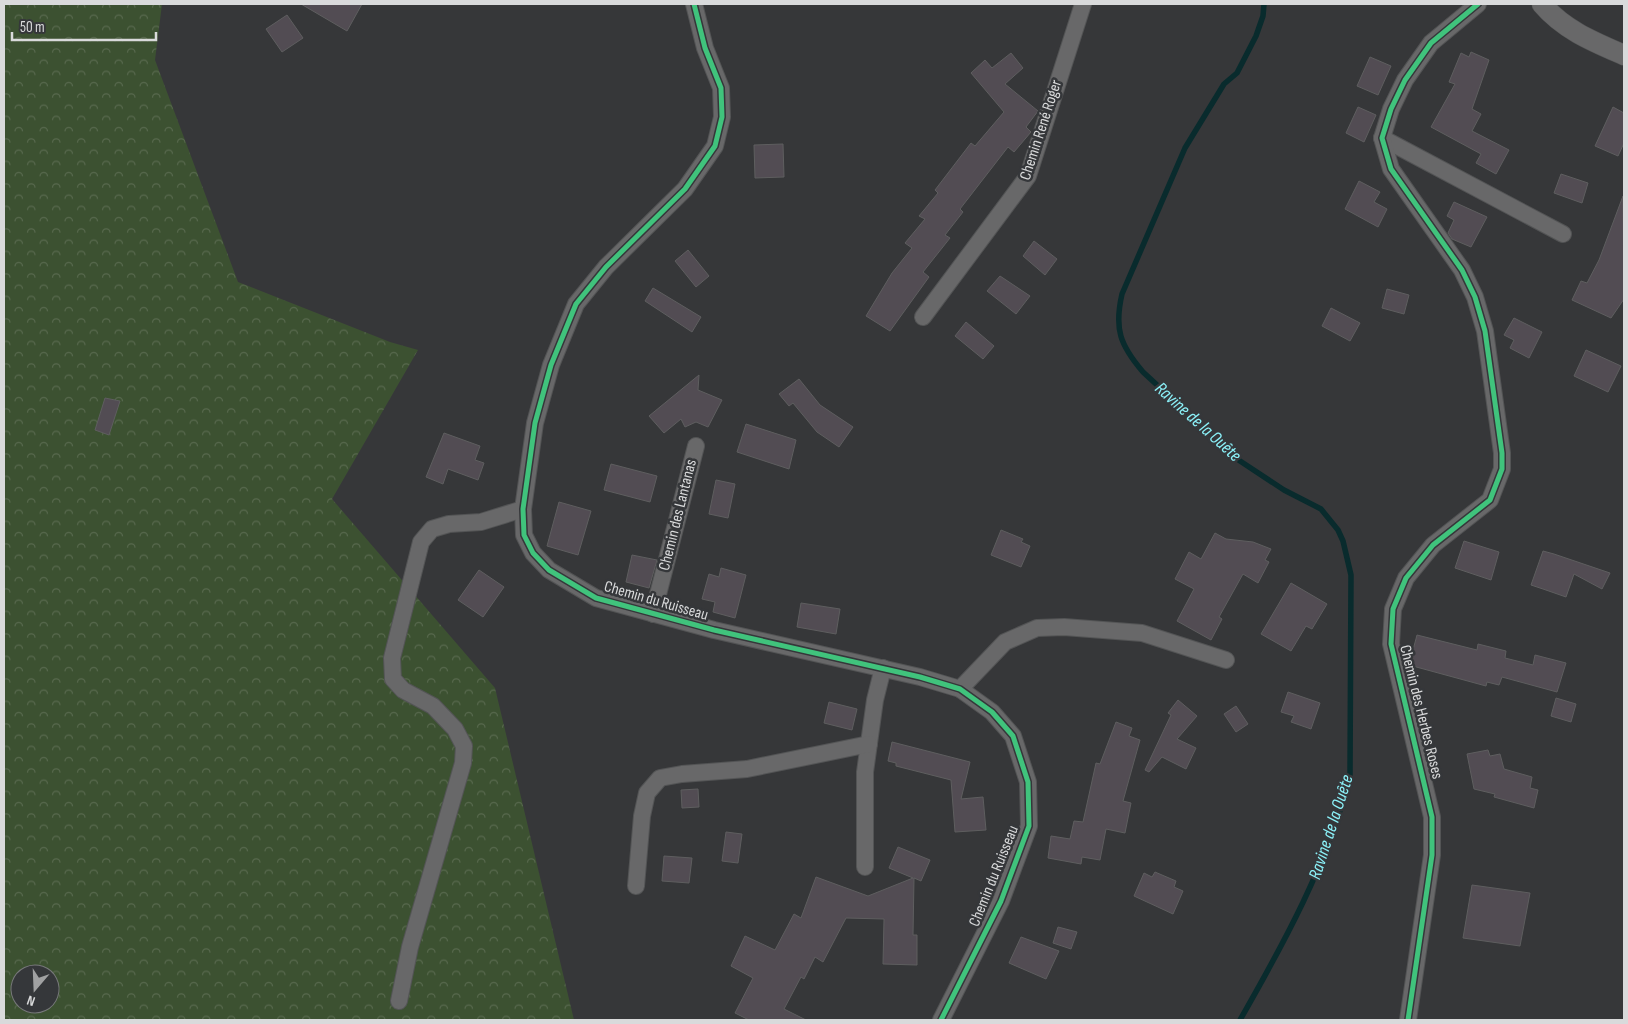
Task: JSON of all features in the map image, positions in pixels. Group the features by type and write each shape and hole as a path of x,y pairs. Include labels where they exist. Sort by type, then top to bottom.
{"street":[{"name":"Chemin du Ruisseau","path":"694,4 706,48 721,88 722,117 716,146 685,189 606,267 576,304 551,365 535,423 523,509 524,535 533,553 549,570 596,598 714,630 883,668 960,689 992,712 1013,736 1028,782 1029,826 1001,901 941,1020"},
{"name":"Chemin René Roger","path":"923,317 1028,176 1083,4"},
{"path":"1478,4 1431,43 1405,80 1391,109 1382,138 1563,234"},
{"path":"1542,4 1551,15 1570,29 1624,55"},
{"name":"Chemin des Herbes Roses","path":"1382,138 1391,169 1462,270 1475,297 1485,331 1502,452 1502,469 1490,500 1433,545 1406,578 1393,609 1391,644 1432,817 1432,855 1408,1020"},
{"name":"Chemin des Lantanas","path":"654,614 696,446"},
{"path":"398,1001 410,947 463,763 464,746 456,729 433,706 403,690 393,679 392,658 410,584 421,542 432,529 449,524 481,522 523,509"},
{"path":"960,689 1005,642 1037,628 1064,627 1142,633 1226,660"},
{"path":"865,867 865,772 883,668"},
{"path":"636,886 642,816 647,793 660,778 682,774 746,769 869,744"}],"green space":[{"path":"4,4 162,4 155,60 238,282 390,342 418,350 332,499 495,688 574,1020 4,1020"}],"building":[{"path":"301,4 362,4 347,31"},
{"path":"287,15 303,38 282,52 266,29"},
{"path":"1471,52 1489,60 1472,109 1481,114 1472,131 1509,150 1496,174 1476,163 1481,154 1431,127 1455,84 1449,82 1461,53 1469,57"},
{"path":"1011,53 1023,68 1005,84 1038,111 1026,127 1031,132 1014,152 1008,147 960,209 963,212 945,235 950,238 923,272 929,277 890,331 866,316 892,273 912,248 905,243 925,219 919,216 938,193 935,190 971,143 975,146 1004,112 971,73 985,60 992,68"},
{"path":"1370,57 1391,66 1378,95 1357,86"},
{"path":"1358,107 1376,115 1364,142 1346,133"},
{"path":"1613,107 1624,113 1624,143 1618,156 1595,146"},
{"path":"783,144 784,177 755,178 754,145"},
{"path":"1561,174 1588,183 1582,203 1554,193"},
{"path":"1359,181 1380,192 1374,202 1387,209 1378,227 1345,209"},
{"path":"1623,196 1624,299 1611,318 1572,300 1581,281 1587,283 1599,260"},
{"path":"1454,202 1487,217 1471,247 1452,239 1448,233 1454,220 1447,216"},
{"path":"1034,241 1057,259 1045,275 1023,256"},
{"path":"688,250 709,276 696,287 675,261"},
{"path":"1000,276 1030,296 1016,314 987,291"},
{"path":"653,288 701,317 692,332 645,301"},
{"path":"1387,289 1409,295 1404,314 1382,308"},
{"path":"1331,308 1360,323 1350,341 1322,326"},
{"path":"1514,318 1542,332 1529,358 1510,348 1514,340 1504,335"},
{"path":"966,322 994,346 983,359 955,336"},
{"path":"1586,350 1621,366 1608,392 1574,376"},
{"path":"699,375 698,390 722,400 708,427 696,422 685,427 681,419 664,433 649,416"},
{"path":"799,379 820,405 853,427 839,447 817,432 793,403 789,406 779,394"},
{"path":"105,398 120,401 109,435 95,430"},
{"path":"746,424 796,440 789,469 737,452"},
{"path":"444,433 480,446 475,460 484,463 478,480 448,469 443,484 426,477"},
{"path":"611,464 657,476 650,502 604,490"},
{"path":"716,480 735,484 728,518 709,514"},
{"path":"559,502 591,511 578,555 547,546"},
{"path":"1001,530 1023,539 1021,542 1030,546 1021,567 991,555"},
{"path":"1215,533 1226,539 1253,542 1271,549 1265,560 1269,562 1258,583 1243,574 1219,617 1222,619 1211,640 1177,621 1194,589 1175,579 1189,552 1201,559"},
{"path":"1464,541 1499,552 1491,580 1455,568"},
{"path":"1543,551 1610,573 1602,589 1574,574 1566,597 1531,585"},
{"path":"632,555 657,560 649,588 626,582"},
{"path":"721,568 746,575 735,618 713,612 715,602 702,599 709,574 719,577"},
{"path":"479,570 504,587 483,617 458,600"},
{"path":"1291,583 1327,604 1312,629 1306,626 1291,651 1261,634"},
{"path":"801,603 840,609 836,634 797,627"},
{"path":"1417,635 1477,650 1478,644 1506,651 1505,658 1533,665 1535,655 1566,663 1557,692 1502,677 1499,685 1487,682 1486,686 1409,665"},
{"path":"1288,692 1320,703 1311,729 1291,722 1294,716 1281,712"},
{"path":"1556,698 1576,704 1571,722 1551,716"},
{"path":"1178,700 1197,716 1177,739 1196,748 1186,769 1162,757 1149,772 1145,770 1171,715 1168,713"},
{"path":"829,702 857,709 852,730 824,723"},
{"path":"1236,706 1248,724 1236,732 1224,714"},
{"path":"1116,722 1132,728 1129,736 1140,740 1123,801 1131,803 1125,833 1106,829 1100,860 1082,857 1081,864 1048,858 1051,836 1070,839 1074,821 1083,822 1096,763 1100,764"},
{"path":"892,742 970,762 961,799 983,797 986,830 955,832 951,780 896,766 896,763 888,761"},
{"path":"1488,750 1490,756 1500,754 1504,769 1532,777 1530,788 1538,790 1534,808 1494,797 1495,794 1474,789 1467,754"},
{"path":"698,789 699,807 682,808 681,790"},
{"path":"726,832 742,834 738,863 722,861"},
{"path":"898,847 930,860 921,881 914,878 913,935 917,935 917,965 883,964 884,919 846,918 823,962 815,957 804,979 801,977 784,1009 806,1020 749,1020 735,1013 753,978 731,966 745,936 775,950 794,914 801,918 816,877 868,896 913,878 889,868"},
{"path":"664,856 692,858 689,883 662,881"},
{"path":"1155,872 1176,881 1174,887 1183,891 1173,914 1134,896 1144,873 1152,877"},
{"path":"1472,885 1530,893 1520,946 1463,938"},
{"path":"1058,927 1077,932 1071,949 1053,943"},
{"path":"1021,937 1059,951 1046,979 1009,963"}],"waterway":[{"name":"Ravine de la Ouête","path":"1240,1020 1273,962 1317,871 1330,840 1350,776 1351,575 1343,541 1338,530 1321,509 1284,490 1237,459 1143,372 1124,345 1119,327 1119,317 1122,294 1185,148 1224,84 1237,73 1256,36 1263,16 1264,4"}],"cycle path":[{"path":"694,4 705,48 721,88 722,117 715,146 685,189 606,267 576,304 551,365 535,423 523,509 524,535 533,553 549,570 596,598 714,630 920,677 960,689 992,712 1013,736 1028,782 1029,826 1001,901 941,1020"},
{"path":"1408,1020 1432,855 1432,817 1391,644 1393,609 1406,578 1433,545 1490,500 1502,469 1502,453 1485,331 1475,297 1462,270 1391,169 1382,138 1391,109 1405,80 1431,43 1478,4"}]}
